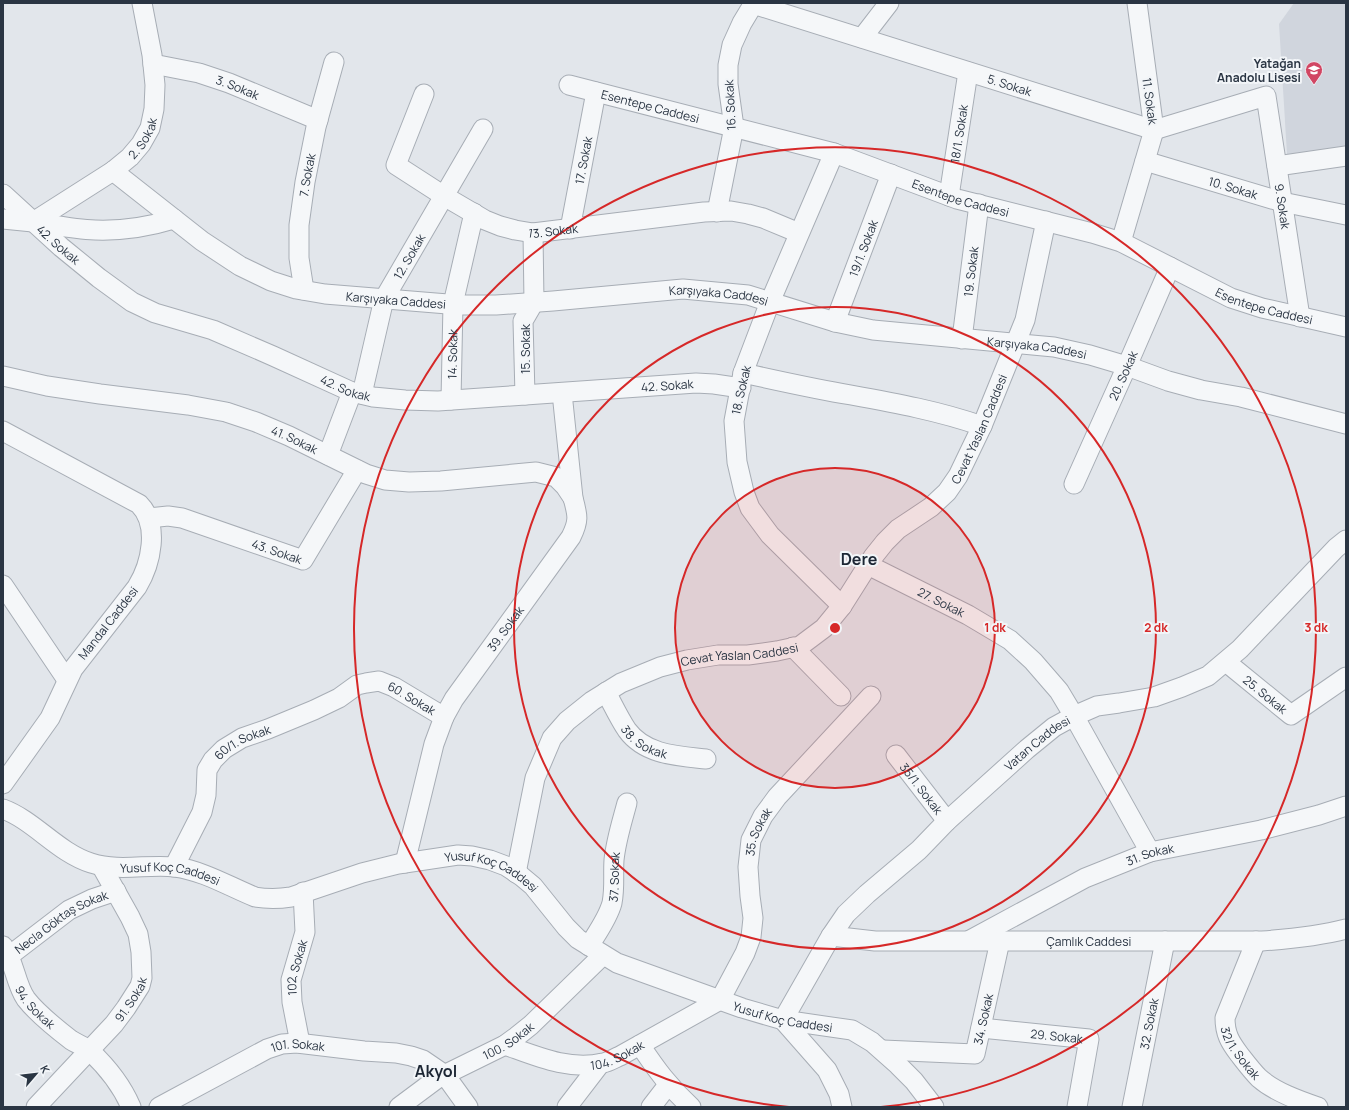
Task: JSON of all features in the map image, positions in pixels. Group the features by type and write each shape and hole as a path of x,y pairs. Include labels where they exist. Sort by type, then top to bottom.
{"street":[{"name":"2. Sokak","path":"33,222 113,171 130,157 141,144 150,128 154,109 156,86 142,3"},
{"path":"862,38 889,3"},
{"name":"11. Sokak","path":"1121,242 1154,130 1137,3"},
{"name":"5. Sokak","path":"753,4 1154,130"},
{"name":"16. Sokak","path":"717,212 734,127 728,84 728,65 732,45 742,22 753,4"},
{"name":"7. Sokak","path":"304,290 299,258 299,225 305,182 318,120 334,62"},
{"name":"3. Sokak","path":"153,64 199,73 229,83 318,120"},
{"name":"18/1. Sokak","path":"949,196 968,72"},
{"name":"Esentepe Caddesi","path":"569,85 834,153 949,196 1092,233 1121,242 1231,298 1300,318 1346,327"},
{"name":"17. Sokak","path":"570,229 596,92"},
{"name":"13. Sokak","path":"424,94 396,165 444,196 500,226 533,233 731,211 763,218 799,233"},
{"name":"9. Sokak","path":"1154,130 1266,96 1300,318"},
{"name":"12. Sokak","path":"328,455 357,393 384,299 483,129"},
{"name":"18. Sokak","path":"834,153 770,302 742,380 734,421 735,444 740,480 750,508 770,535 842,606"},
{"path":"1276,166 1346,156"},
{"name":"10. Sokak","path":"1145,161 1282,202 1346,215"},
{"name":"Karşıyaka Caddesi","path":"113,171 202,241 240,266 271,281 304,290 325,294 384,299 453,304 496,305 683,290 748,295 835,322 873,330 1054,347 1090,355 1127,366 1168,381 1201,390 1241,397 1346,424"},
{"name":"19/1. Sokak","path":"835,322 891,174"},
{"name":"42. Sokak","path":"3,194 33,222 99,278 132,302 155,313 213,330 357,393 373,397 405,400 450,400 714,384 742,380 801,386 900,404 959,418 982,426"},
{"name":"19. Sokak","path":"962,338 979,204"},
{"name":"14. Sokak","path":"450,400 453,304 474,213"},
{"path":"3,219 94,230 151,226 174,219"},
{"name":"Cevat Yaslan Caddesi","path":"516,872 535,778 552,738 567,721 592,701 621,683 660,666 687,660 718,656 748,655 800,646 824,628 842,606 884,542 898,529 931,507 947,492 958,476 982,426 1025,320 1046,221"},
{"path":"533,233 534,302"},
{"name":"20. Sokak","path":"1074,484 1170,267"},
{"name":"15. Sokak","path":"525,395 523,320 534,302"},
{"name":"41. Sokak","path":"3,376 92,393 188,405 226,412 256,422 357,470 385,480 409,482 441,481 536,472 545,473 556,477 565,486 573,498"},
{"name":"39. Sokak","path":"405,863 434,744 444,717 454,699 572,537 577,525 577,510 573,498 562,393"},
{"path":"3,431 139,504 149,518"},
{"name":"43. Sokak","path":"149,518 168,516 182,518 303,560 357,470"},
{"name":"Mandal Caddesi","path":"3,784 50,718 67,680 78,660 137,587 144,576 151,543 149,518"},
{"name":"Vatan Caddesi","path":"783,1020 831,936 846,914 867,894 920,850 947,821 1027,749 1054,727 1097,706 1119,704 1154,697 1208,676 1240,649 1336,548 1346,540"},
{"name":"27. Sokak","path":"868,565 968,615 1010,640 1033,661 1059,691 1074,716"},
{"path":"3,586 67,680"},
{"path":"793,647 841,696"},
{"name":"25. Sokak","path":"1226,662 1290,714 1346,677"},
{"name":"60. Sokak","path":"379,681 394,687 444,717"},
{"name":"60/1. Sokak","path":"174,867 202,812 206,795 208,770 213,760 224,748 242,738 268,730 314,710 339,698 357,685 366,682 379,681"},
{"name":"38. Sokak","path":"606,692 628,730 649,748 668,755 706,759"},
{"name":"35. Sokak","path":"720,1000 745,953 751,937 753,918 748,866 752,840 760,822 777,797 871,696"},
{"path":"1074,716 1150,852"},
{"name":"35/1. Sokak","path":"896,755 947,821"},
{"name":"37. Sokak","path":"596,951 604,920 611,904 615,886 614,862 616,840 627,803"},
{"name":"31. Sokak","path":"969,941 1085,878 1150,852 1260,830 1319,815 1346,806"},
{"name":"Yusuf Koç Caddesi","path":"3,809 24,820 65,850 88,863 102,867 115,868 174,867 195,870 255,897 279,899 291,897 362,873 405,863 458,855 490,860 506,866 516,872 533,886 566,927 578,939 617,963 720,1000 783,1020 852,1030 882,1050 914,1081 934,1107"},
{"name":"91. Sokak","path":"36,1107 126,1008 140,986 142,978 141,952 138,934 135,925 102,867"},
{"name":"Necla Göktaş Sokak","path":"6,951 69,910 92,899 116,892"},
{"name":"102. Sokak","path":"300,1043 292,1002 291,980 305,932 303,892"},
{"name":"Çamlık Caddesi","path":"831,936 875,941 1256,941 1291,939 1346,929"},
{"name":"34. Sokak","path":"882,1050 975,1054 1000,941"},
{"name":"32. Sokak","path":"1132,1107 1165,941"},
{"name":"32/1. Sokak","path":"1256,941 1225,1018 1225,1027 1230,1041 1248,1066 1260,1079 1275,1088 1318,1107"},
{"name":"94. Sokak","path":"6,951 21,990 35,1009 70,1040 89,1050"},
{"name":"100. Sokak","path":"399,1107 445,1074 505,1045 531,1025 596,951"},
{"name":"104. Sokak","path":"505,1045 548,1060 562,1063 580,1065 600,1064 620,1056 720,1000"},
{"path":"783,1020 827,1070 839,1094 842,1107"},
{"name":"29. Sokak","path":"981,1028 1089,1039 1077,1107"},
{"name":"101. Sokak","path":"159,1107 267,1049 282,1044 300,1043 364,1051 396,1053 423,1060 445,1074"},
{"path":"640,1045 668,1085 691,1107"},
{"path":"89,1050 112,1075 131,1107"},
{"path":"567,1107 600,1064"},
{"path":"445,1074 468,1107"},
{"path":"651,1107 668,1085"}],"shaded area":[{"name":"Yatağan Anadolu Lisesi","path":"1294,3 1346,3 1346,147 1287,154 1279,24"}],"place":[{"name":"Yatağan Anadolu Lisesi","path":"1314,85"}],"district":[{"name":"Dere","path":"859,559"},
{"name":"Akyol","path":"436,1071"}]}
